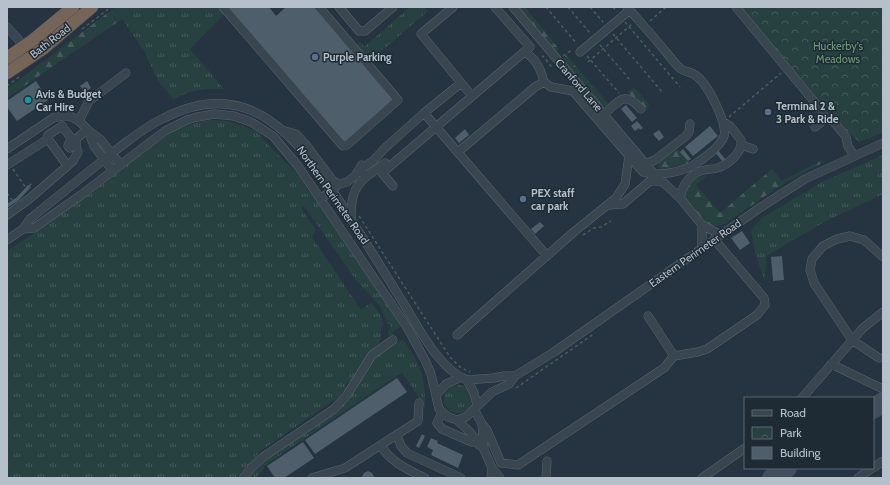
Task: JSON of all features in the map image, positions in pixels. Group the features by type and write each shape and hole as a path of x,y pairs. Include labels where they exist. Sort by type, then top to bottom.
{"highway":[{"name":"Bath Road","path":"7,58 24,47 73,7"},
{"name":"Bath Road","path":"24,47 44,48 92,7"},
{"name":"Bath Road","path":"7,73 24,47"}],"street":[{"path":"223,7 343,146 348,145 398,100 318,7"},
{"path":"339,7 359,31 365,31 393,7"},
{"path":"452,7 420,34 472,96"},
{"path":"393,186 382,173 396,159 530,47 495,7"},
{"name":"Cranford Lane","path":"513,7 601,117 645,164 652,178"},
{"path":"736,7 822,111 825,119"},
{"path":"580,52 620,19 629,9 681,69 696,75 718,96 715,104 722,120 724,134 722,140 717,146 697,163 652,178 623,204 612,205"},
{"path":"7,27 24,47"},
{"path":"467,376 474,393 476,407 482,424 487,430 498,460 503,464 514,465 523,462 664,368 674,356 698,352 710,348 760,313 765,305 764,298 717,237 702,225 680,198 668,186 643,172 629,156 601,117 573,91 551,87 544,82 542,73 537,63 531,56 524,52"},
{"path":"79,120 89,101 126,73"},
{"path":"458,152 535,87 544,82"},
{"path":"321,199 339,184 347,182 355,176 363,163 385,148 424,113 461,83"},
{"path":"601,117 625,98 634,102 641,109"},
{"name":"Northern Perimeter Road","path":"7,240 23,229 30,219 104,160 146,128 164,118 188,108 205,104 227,104 248,109 268,119 284,131 306,155 351,219 431,346 443,362 467,376"},
{"path":"424,113 547,256"},
{"name":"Northern Perimeter Road","path":"23,229 34,228 81,195 165,131 187,120 216,114 234,116 251,122 273,136 295,161 321,199 407,326 426,362 431,374 436,395"},
{"path":"7,149 54,118 70,116 79,120 88,130 101,140 120,164"},
{"path":"815,127 825,119"},
{"path":"825,119 832,121 846,137 848,146 854,156"},
{"path":"680,198 684,184 691,176 700,171 721,167 734,157 740,150 741,140 730,126 722,120"},
{"path":"645,164 655,160 686,136 689,132 690,124"},
{"path":"9,166 48,139 48,135 62,126 71,138 68,146 70,148"},
{"path":"88,130 94,146 112,170"},
{"path":"7,215 28,200 73,161 78,152 75,143 76,140 88,130"},
{"path":"284,131 296,134 333,181 339,184"},
{"path":"48,139 64,161"},
{"name":"Eastern Perimeter Road","path":"476,407 492,392 509,384 516,376 559,349 702,247 805,179 883,143"},
{"path":"741,146 753,149"},
{"path":"456,335 575,231 612,205 625,184 629,156"},
{"path":"351,219 353,193 360,182 389,159 396,159"},
{"path":"360,169 366,177"},
{"path":"702,225 702,247"},
{"path":"879,358 852,340 814,283 810,270 812,259 823,246 837,239 850,236 864,240 883,257"},
{"path":"803,397 863,328 883,312"},
{"path":"648,316 674,356"},
{"path":"243,478 263,457 334,409 347,396 372,355 393,340"},
{"path":"832,364 883,389"},
{"path":"500,478 492,468 479,440 457,420 452,419 442,412 438,406 436,395 446,384 467,376 494,378 516,376"},
{"path":"312,478 345,468 418,422 418,402"},
{"path":"457,420 466,417 476,407"},
{"path":"442,412 437,423 442,429 472,442 479,440"},
{"path":"479,440 482,424"},
{"path":"397,435 401,446 407,453 461,478"},
{"path":"381,446 390,458 398,465 425,478"},
{"path":"702,478 744,449"},
{"path":"546,478 547,461"},
{"path":"874,467 883,461"},
{"path":"491,478 492,468"},
{"path":"858,478 872,469"}],"path":[{"path":"590,7 662,92"},
{"path":"613,7 620,19 629,27 680,88"},
{"path":"644,26 666,7"},
{"path":"588,62 638,19"},
{"path":"722,120 725,114 728,118 787,68"},
{"path":"9,166 26,188"},
{"path":"30,186 33,182"},
{"path":"7,193 12,200"},
{"path":"356,211 450,357 467,376"},
{"path":"515,388 522,385 599,330"}],"green space":[{"path":"114,7 219,7 225,13 190,49 224,89 191,92 179,96 174,100 158,81 144,51"},
{"path":"410,7 424,7 428,11 370,61 356,45 360,42 364,47"},
{"path":"517,7 525,7 559,49 556,52"},
{"name":"Huckerby's Meadows","path":"740,7 883,7 883,133 859,142 837,121"},
{"path":"114,8 122,19 7,98 7,89"},
{"path":"566,55 609,104 608,106 602,106 563,60"},
{"path":"632,88 637,90 649,104 647,110 642,109 640,101 627,93"},
{"path":"209,120 228,121 256,131 296,172 401,325 400,327 392,332 394,335 390,338 388,333 391,325 387,323 380,306 356,280 304,206 301,208 316,230 312,237 361,310 371,303 382,317 383,326 381,328 381,339 378,346 357,378 346,384 347,387 340,396 262,450 236,478 7,478 7,251 70,208 146,149 177,130"},
{"path":"678,149 689,163 662,170 658,168 659,160"},
{"path":"883,155 883,194 828,220 766,256 765,281 755,253 751,230 762,218 822,182"},
{"path":"824,159 822,163 783,184 724,224 712,227 703,221 683,195 692,181 708,175 696,185 720,213 772,169 782,181"},
{"path":"403,339 421,372 425,388 425,409 402,372 264,466 256,478 243,478 266,453 355,392 373,356"},
{"path":"458,385 468,389 472,399 468,409 458,413 448,409 444,399 448,389"}],"building":[{"name":"Purple Parking","path":"226,7 269,7 276,16 286,7 317,7 396,99 344,143"},
{"name":"Avis & Budget Car Hire","path":"36,81 48,100 17,121 7,107 7,101"},
{"path":"87,81 91,88 85,92 80,86"},
{"path":"626,105 637,118 632,122 621,109"},
{"path":"637,121 643,128 640,130 639,128 635,131 631,126"},
{"path":"710,126 718,136 693,156 685,147"},
{"path":"465,129 469,135 459,143 455,138"},
{"path":"659,130 664,137 659,141 653,134"},
{"path":"683,149 691,159 688,161 680,152"},
{"path":"717,149 726,160 723,162 714,151"},
{"path":"28,185 31,187 19,200 7,208 7,204 17,197"},
{"path":"540,222 544,226 535,234 531,229"},
{"path":"742,231 750,243 740,250 731,238"},
{"path":"782,256 784,280 773,281 771,257"},
{"path":"397,378 407,392 315,454 305,440"},
{"path":"422,434 425,436 419,448 416,446"},
{"path":"431,438 438,441 437,443 463,455 458,468 431,455 433,450 427,447"},
{"path":"303,442 314,458 284,478 275,478 267,466"},
{"path":"368,471 372,473 375,478 361,478 364,473"}],"taxiway":[{"path":"874,408 883,402"},
{"path":"772,478 786,469"}],"place":[{"name":"Purple Parking","path":"315,57"},
{"name":"Avis & Budget Car Hire","path":"28,100"},
{"name":"Terminal 2 & 3 Park & Ride","path":"768,112"},
{"name":"PEX staff car park","path":"523,199"}]}
